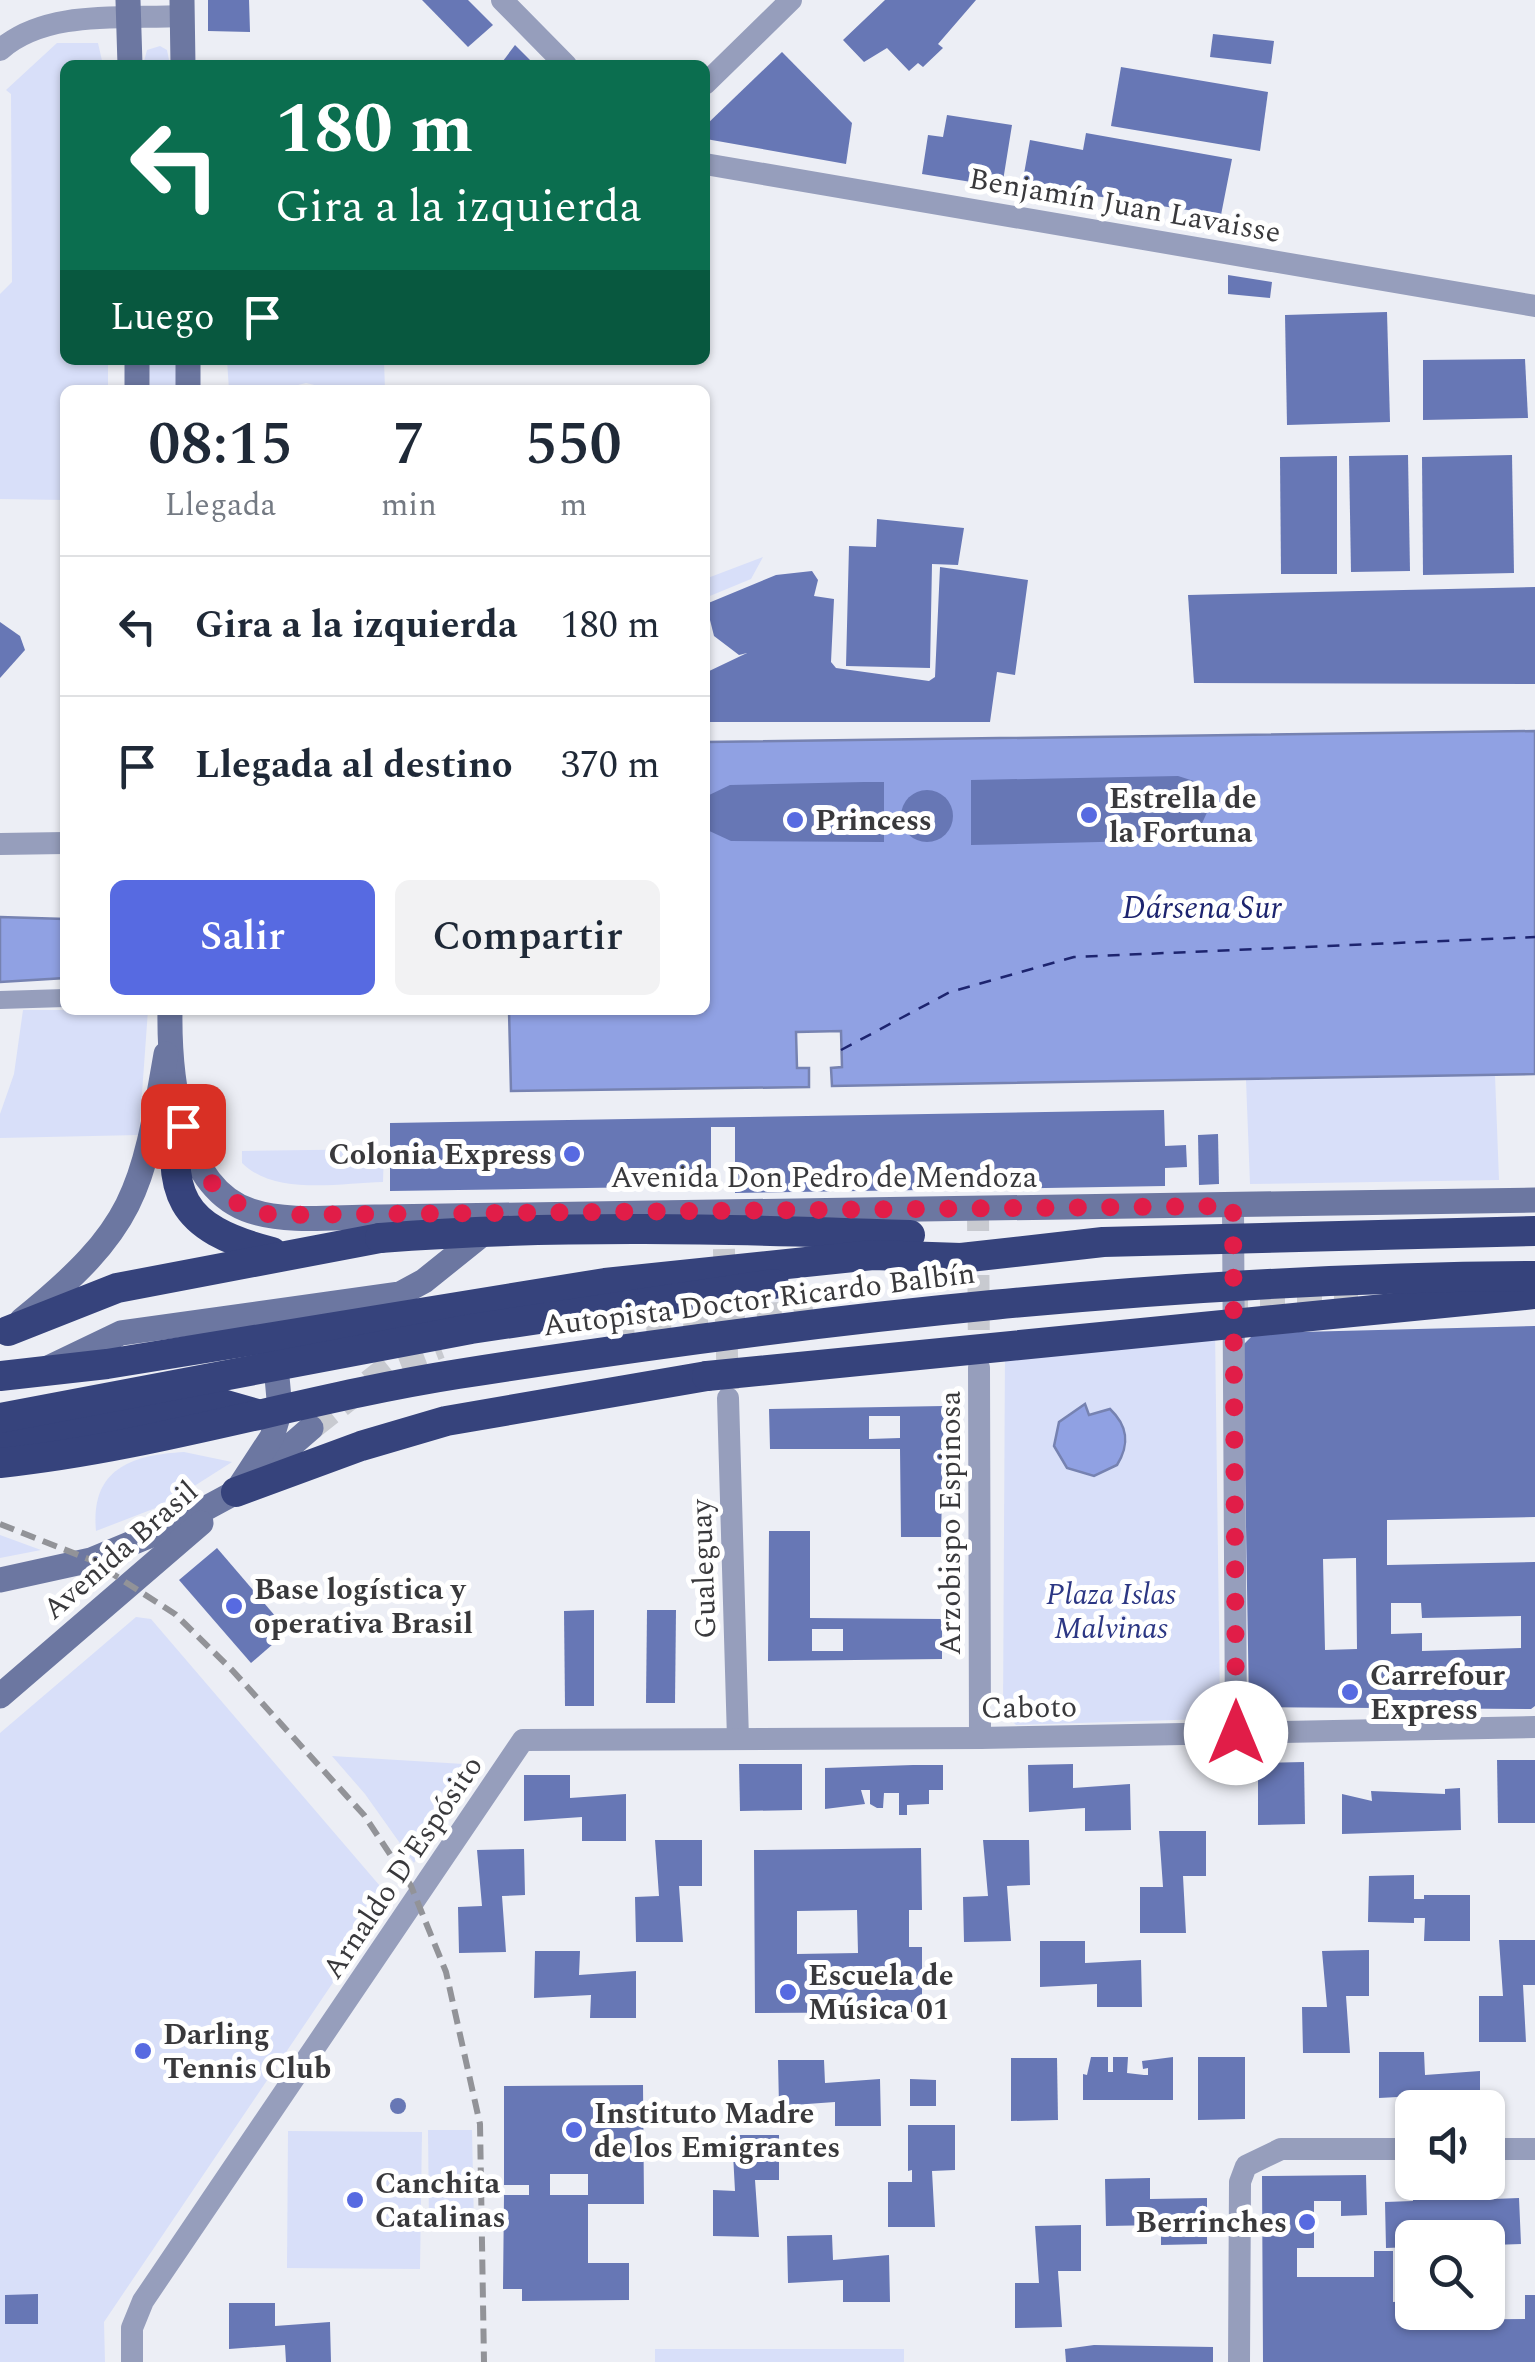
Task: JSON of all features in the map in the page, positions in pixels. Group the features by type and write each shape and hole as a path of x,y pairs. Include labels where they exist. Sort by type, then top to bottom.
{"highway":[{"path":"180,1103 174,1172 189,1208 206,1226 236,1242 280,1254"},
{"path":"4,1333 67,1305 130,1285 280,1254 446,1233 760,1230 1103,1242"},
{"name":"Autopista Doctor Ricardo Balbín","path":"0,1376 107,1364 356,1321 676,1274 873,1254 961,1258 1103,1242 1535,1231"},
{"path":"0,1418 506,1323 961,1258"},
{"name":"Autopista Doctor Ricardo Balbín","path":"0,1464 458,1374 838,1319 1200,1286 1535,1276"},
{"path":"236,1492 361,1446 446,1421 1535,1294"},
{"path":"0,1444 66,1436 222,1404 257,1414"}],"main road":[{"path":"182,8 183,60"},
{"path":"128,9 130,60"},
{"path":"4,1333 86,1263 126,1215 145,1162 170,1020"},
{"name":"Avenida Don Pedro de Mendoza","path":"170,1020 185,1134 200,1169 226,1198 248,1210 330,1216 1535,1200"},
{"path":"0,1386 25,1380 112,1335 400,1294 424,1282 509,1212"},
{"path":"212,1321 237,1328 259,1343 280,1388 272,1437 236,1492"},
{"path":"0,1580 90,1560 172,1526 236,1492 311,1428"},
{"name":"Avenida Brasil","path":"0,1696 236,1492"}],"street":[{"path":"502,0 561,60"},
{"path":"710,79 790,0"},
{"path":"0,50 34,28 128,9 182,8"},
{"name":"Benjamín Juan Lavaisse","path":"710,165 1535,306"},
{"path":"0,844 60,843"},
{"path":"0,1000 60,998"},
{"path":"1233,1206 1236,1733"},
{"name":"Arzobispo Espinosa","path":"979,1368 980,1738"},
{"name":"Gualeguay","path":"717,1387 738,1739"},
{"name":"Caboto","path":"523,1740 980,1738 1535,1727"},
{"name":"Arnaldo D'Espósito","path":"132,2362 132,2328 144,2301 523,1740"},
{"path":"1238,2362 1240,2182 1246,2166 1256,2157 1286,2148 1395,2148"},
{"path":"1505,2149 1535,2149"}],"green space":[{"path":"57,43 98,43 102,60 60,60 60,365 108,365 108,385 60,385 60,500 0,499 0,294 12,282 11,94 6,90"},
{"path":"160,46 167,50 169,60 144,60 147,50"},
{"path":"149,365 180,365 180,385 150,385"},
{"path":"227,365 384,365 385,385 229,385"},
{"path":"763,557 751,579 710,596 710,577"},
{"path":"23,1010 60,1010 60,1015 148,1015 139,1135 0,1138 0,1114 14,1074"},
{"path":"1495,1075 1499,1180 1250,1184 1246,1080"},
{"path":"384,1149 383,1182 290,1184 256,1173 242,1163 242,1151"},
{"name":"Plaza Islas Malvinas","path":"1215,1330 1220,1707 1206,1719 1016,1725 1003,1712 1005,1352"},
{"path":"184,1452 232,1462 166,1504 96,1531 100,1493 118,1469 147,1457"},
{"path":"0,1535 41,1550 0,1558"},
{"name":"Darling Tennis Club","path":"136,1617 151,1619 386,1893 388,1901 104,2322 105,2362 0,2362 0,1733"},
{"path":"332,1756 480,1765 414,1863 365,1794"},
{"path":"428,2130 472,2130 474,2224 429,2225"},
{"name":"Canchita Catalinas","path":"288,2131 422,2132 420,2269 287,2268"},
{"path":"655,2349 904,2349 904,2362 655,2362"}],"water":[{"name":"Dársena Sur","path":"1535,731 1535,1074 832,1086 831,1068 842,1067 841,1031 796,1032 797,1068 809,1068 809,1087 511,1091 509,1015 710,1015 710,742"},
{"path":"0,917 60,919 60,978 0,982"},
{"path":"1085,1404 1089,1415 1110,1409 1121,1422 1125,1436 1117,1465 1094,1476 1067,1468 1054,1446 1059,1422"}],"building":[{"path":"208,0 249,0 250,32 208,31"},
{"path":"422,0 468,0 493,25 468,47"},
{"path":"885,0 976,0 938,44 943,48 923,67 918,63 909,71 887,48 864,62 843,40"},
{"path":"1213,34 1274,41 1271,64 1210,57"},
{"path":"515,45 530,60 504,60"},
{"path":"782,52 852,123 846,164 710,140 710,121"},
{"path":"1121,67 1268,92 1260,151 1111,126"},
{"path":"947,115 1012,125 1002,187 922,174 928,135 943,137"},
{"path":"1086,133 1232,159 1221,215 1022,185 1030,140 1083,150"},
{"path":"1228,275 1272,282 1270,298 1228,294"},
{"path":"1387,312 1390,422 1287,425 1285,315"},
{"path":"1525,359 1528,418 1423,420 1423,360"},
{"path":"1408,455 1410,571 1351,572 1349,456"},
{"path":"1512,455 1514,573 1423,575 1422,457"},
{"path":"1337,456 1337,574 1281,574 1280,457"},
{"path":"877,519 964,528 958,565 932,564 930,668 846,666 849,546 876,547"},
{"path":"940,567 1028,580 1015,675 997,672 990,722 710,722 710,671 747,653 739,655 714,636 710,602 776,575 812,571 818,580 814,596 834,599 831,662 836,668 929,681 935,677"},
{"path":"1535,587 1535,684 1194,683 1188,595"},
{"path":"0,622 20,636 25,650 0,678"},
{"name":"Estrella de la Fortuna","path":"1178,776 1197,782 1209,808 1199,830 1183,840 971,845 971,780"},
{"name":"Princess","path":"884,782 884,842 731,841 710,831 710,795 730,785"},
{"path":"927,790 945,798 953,816 945,834 927,842 909,834 901,816 909,798"},
{"name":"Colonia Express","path":"1164,1110 1165,1146 1186,1145 1187,1167 1165,1168 1165,1186 735,1193 735,1127 711,1127 711,1186 390,1191 390,1123"},
{"path":"1218,1134 1219,1184 1199,1185 1198,1135"},
{"path":"1535,1326 1535,1517 1387,1520 1387,1565 1535,1562 1535,1706 1531,1709 1249,1707 1243,1345 1255,1333","holes":["1356,1558 1357,1649 1325,1650 1323,1559","1391,1603 1421,1603 1422,1618 1521,1616 1521,1648 1422,1651 1422,1633 1391,1634"]},
{"path":"944,1406 941,1537 901,1537 900,1449 770,1449 769,1409","holes":["869,1416 900,1416 900,1438 869,1439"]},
{"path":"769,1531 810,1531 810,1618 942,1619 942,1659 768,1661","holes":["812,1629 843,1629 843,1651 812,1651"]},
{"name":"Base logística y operativa Brasil","path":"217,1548 288,1631 251,1663 179,1580"},
{"path":"594,1610 594,1706 565,1706 564,1611"},
{"path":"647,1610 676,1610 675,1703 646,1703"},
{"path":"1497,1760 1535,1760 1535,1823 1498,1823"},
{"path":"1304,1762 1305,1824 1258,1825 1258,1763"},
{"path":"739,1764 802,1764 802,1810 740,1811"},
{"path":"1073,1764 1073,1788 1130,1784 1131,1830 1085,1831 1085,1808 1029,1812 1028,1765"},
{"path":"943,1765 943,1790 929,1790 929,1804 907,1805 907,1815 899,1815 899,1793 884,1793 883,1808 877,1808 870,1804 870,1790 861,1790 865,1804 825,1809 825,1768"},
{"path":"524,1775 570,1775 570,1798 626,1794 626,1841 582,1841 582,1817 524,1821"},
{"path":"1460,1788 1461,1830 1342,1834 1342,1794 1372,1801 1371,1791 1445,1794 1445,1789"},
{"path":"1159,1831 1206,1831 1206,1876 1183,1876 1186,1933 1140,1933 1140,1887 1163,1887"},
{"path":"655,1840 702,1840 702,1886 679,1886 683,1942 636,1942 635,1897 659,1896"},
{"path":"983,1840 1029,1840 1030,1885 1007,1886 1011,1941 964,1942 963,1897 988,1896"},
{"path":"921,1848 922,1910 909,1910 909,1947 922,1947 922,2012 755,2013 754,1850","holes":["857,1910 858,1953 797,1954 797,1911"]},
{"path":"524,1849 525,1895 502,1896 506,1952 459,1953 458,1907 482,1906 477,1850"},
{"path":"1414,1875 1414,1899 1424,1899 1424,1895 1470,1895 1470,1941 1424,1941 1425,1918 1414,1918 1414,1923 1368,1922 1369,1876"},
{"path":"1499,1940 1535,1940 1535,1985 1523,1985 1526,2042 1479,2042 1479,1996 1503,1996"},
{"path":"1040,1941 1085,1941 1085,1963 1141,1960 1142,2007 1097,2007 1097,1984 1040,1987"},
{"path":"1369,1950 1369,1996 1346,1996 1350,2053 1303,2053 1302,2007 1327,2007 1322,1951"},
{"path":"535,1951 580,1951 579,1975 636,1971 636,2018 590,2018 591,1995 534,1998"},
{"path":"1379,2052 1424,2052 1425,2075 1480,2071 1480,2090 1395,2090 1395,2097 1379,2098"},
{"path":"1091,2057 1108,2057 1108,2072 1113,2072 1113,2057 1128,2057 1127,2073 1148,2075 1142,2061 1173,2057 1173,2100 1083,2100 1083,2074 1087,2075"},
{"path":"1198,2057 1245,2057 1245,2119 1198,2120"},
{"path":"1011,2058 1057,2058 1058,2120 1011,2121"},
{"path":"778,2060 824,2060 825,2083 880,2079 881,2126 835,2126 835,2102 779,2106"},
{"path":"910,2079 936,2080 936,2106 910,2106"},
{"path":"643,2085 644,2204 588,2204 588,2263 629,2263 629,2300 522,2301 522,2289 503,2289 504,2195 529,2195 529,2185 504,2185 504,2086","holes":["550,2174 588,2174 588,2195 550,2195"]},
{"path":"398,2098 406,2106 398,2114 390,2106"},
{"path":"908,2125 955,2125 955,2170 932,2171 935,2227 888,2227 888,2182 912,2182 912,2170 908,2171"},
{"path":"732,2135 779,2135 779,2180 755,2180 759,2237 713,2236 713,2190 735,2191"},
{"path":"1366,2175 1367,2215 1341,2216 1341,2201 1314,2201 1314,2248 1297,2248 1297,2277 1374,2277 1374,2251 1393,2251 1395,2330 1505,2330 1505,2319 1525,2319 1525,2295 1535,2295 1535,2362 1263,2362 1262,2176"},
{"path":"1150,2178 1150,2199 1207,2198 1207,2244 1161,2245 1161,2225 1106,2226 1105,2179"},
{"path":"1519,2198 1521,2244 1505,2245 1505,2220 1395,2220 1395,2248 1386,2248 1385,2202"},
{"path":"1081,2225 1081,2271 1058,2271 1062,2327 1015,2328 1015,2283 1039,2283 1035,2226"},
{"path":"832,2235 833,2260 889,2255 890,2302 843,2302 843,2280 788,2283 787,2236"},
{"path":"38,2294 38,2324 5,2324 5,2295"},
{"path":"229,2303 275,2303 275,2326 330,2322 331,2362 286,2362 285,2345 229,2349"},
{"path":"1094,2345 1213,2347 1213,2362 1066,2362 1065,2349"}],"ferry route":[{"path":"841,1050 950,992 1074,957 1535,937"}],"tunnel":[{"path":"978,1209 979,1365"},
{"path":"723,1216 728,1389"},
{"path":"1223,1300 1358,1300"},
{"path":"609,1322 813,1313"},
{"path":"311,1428 391,1365 440,1346"}],"railway":[{"path":"0,1524 91,1560 175,1614 232,1670 364,1815 411,1886 446,1972 480,2124 484,2362"}],"place":[{"name":"Estrella de la Fortuna","path":"1089,815"},
{"name":"Princess","path":"795,820"},
{"name":"Colonia Express","path":"572,1154"},
{"name":"Base logística y operativa Brasil","path":"234,1606"},
{"name":"Carrefour Express","path":"1350,1692"},
{"name":"Escuela de Música 01","path":"788,1992"},
{"name":"Darling Tennis Club","path":"143,2051"},
{"name":"Instituto Madre de los Emigrantes","path":"574,2130"},
{"name":"Canchita Catalinas","path":"355,2200"},
{"name":"Berrinches","path":"1307,2222"}],"route":[{"path":"183,1126 194,1160 220,1191 248,1210 275,1215 1233,1206 1236,1733"}]}
